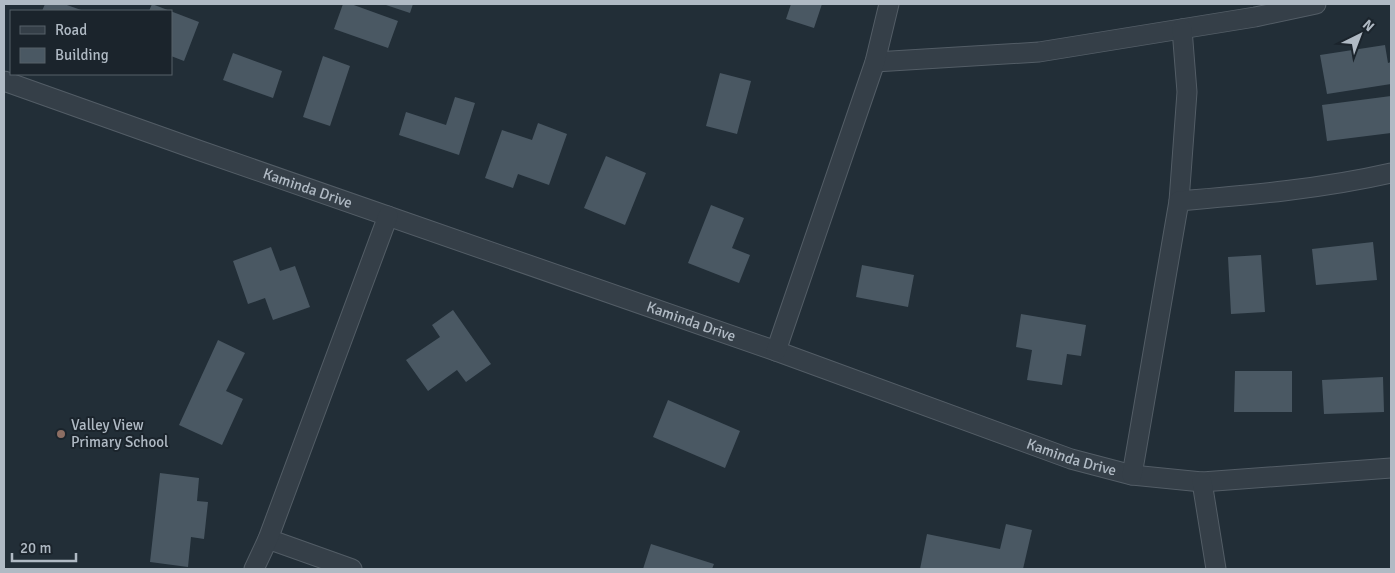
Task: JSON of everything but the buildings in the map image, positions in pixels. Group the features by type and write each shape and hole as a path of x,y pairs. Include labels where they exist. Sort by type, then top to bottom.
{"street":[{"path":"776,351 875,62 888,4"},
{"path":"875,62 1039,52 1255,17 1316,4"},
{"path":"1132,475 1179,202 1187,92 1182,29"},
{"name":"Kaminda Drive","path":"4,81 776,351 1071,459 1132,475 1202,482 1391,468"},
{"path":"1179,202 1284,192 1352,182 1391,173"},
{"path":"254,569 268,539 388,216"},
{"path":"1202,482 1216,569"},
{"path":"268,539 352,569"}],"place":[{"name":"Valley View Primary School","path":"61,434"}]}
